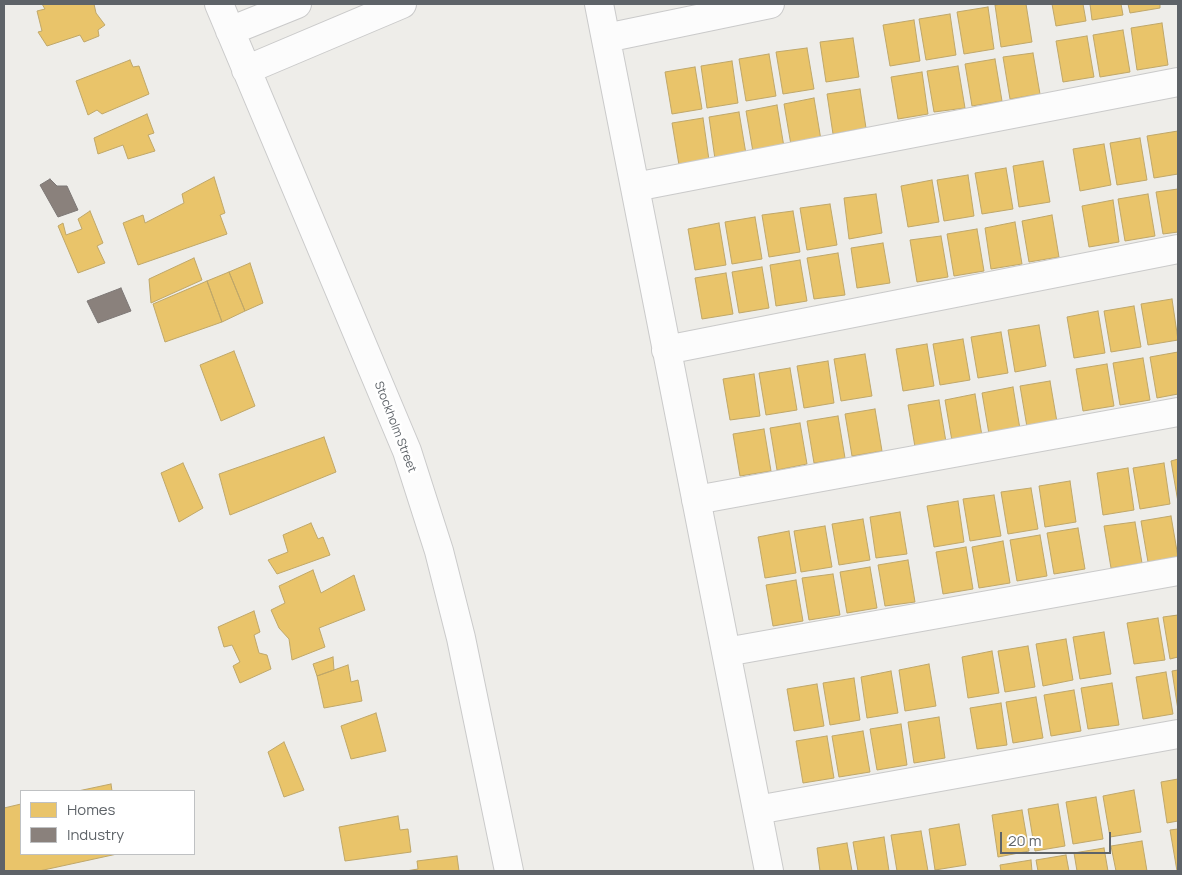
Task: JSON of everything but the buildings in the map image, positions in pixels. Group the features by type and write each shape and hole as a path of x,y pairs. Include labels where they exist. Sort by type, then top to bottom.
{"street":[{"name":"Stockholm Street","path":"218,4 410,460 439,551 461,638 509,871"},
{"path":"230,31 297,4"},
{"path":"246,70 402,4"},
{"path":"599,4 769,871"},
{"path":"606,38 770,4"},
{"path":"635,187 1178,82"},
{"path":"666,350 1178,249"},
{"path":"696,500 1178,412"},
{"path":"726,652 1178,571"},
{"path":"757,810 1178,734"}]}
